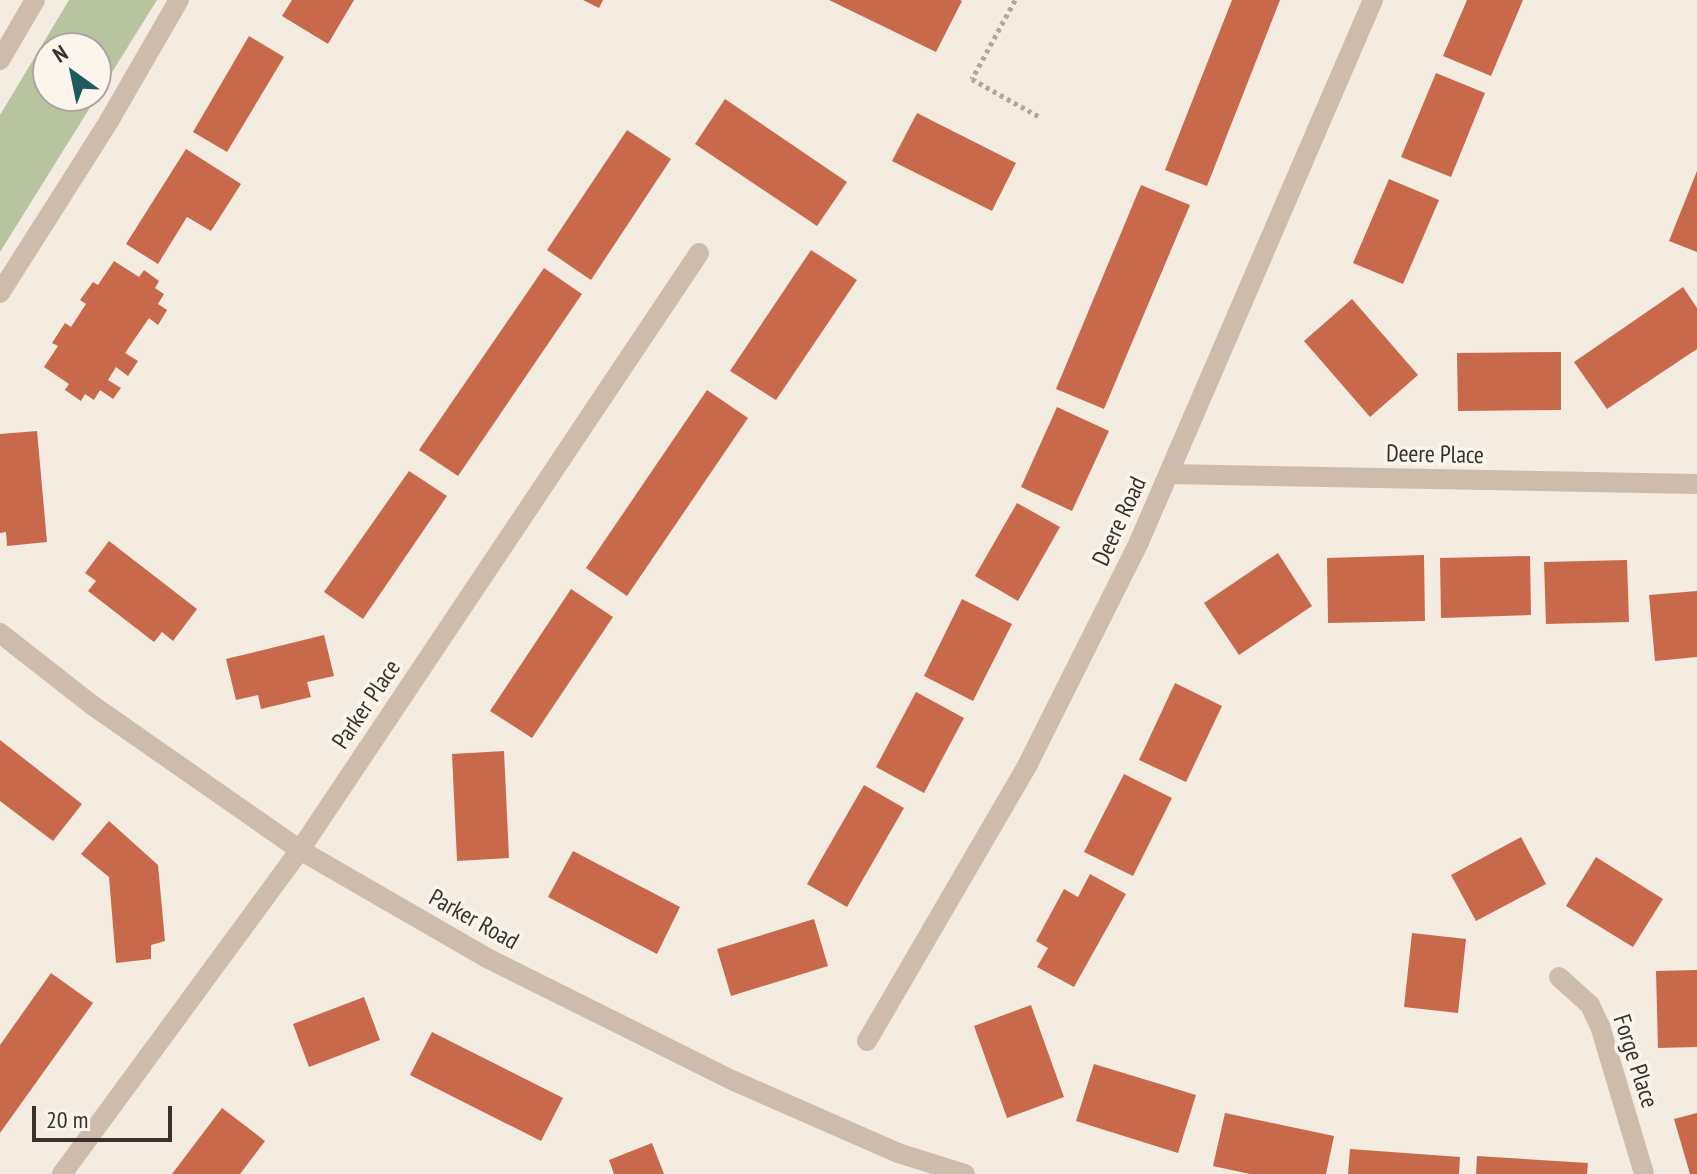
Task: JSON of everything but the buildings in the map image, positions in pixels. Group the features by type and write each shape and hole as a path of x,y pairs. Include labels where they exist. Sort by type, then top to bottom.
{"street":[{"path":"0,60 35,0"},
{"path":"0,293 109,121 179,0"},
{"name":"Deere Road","path":"867,1041 1028,764 1170,474 1373,0"},
{"name":"Parker Place","path":"62,1174 300,850 699,253"},
{"name":"Deere Place","path":"1170,474 1697,484"},
{"name":"Parker Road","path":"0,633 92,705 300,850 487,958 734,1081 898,1153 965,1174"},
{"name":"Forge Place","path":"1559,977 1590,1005 1600,1026 1644,1174"}],"path":[{"path":"1015,0 972,79 1038,116"}],"green space":[{"path":"69,0 157,0 112,72 112,32 50,32"},
{"path":"32,62 32,112 87,112 0,252 0,115"}]}
